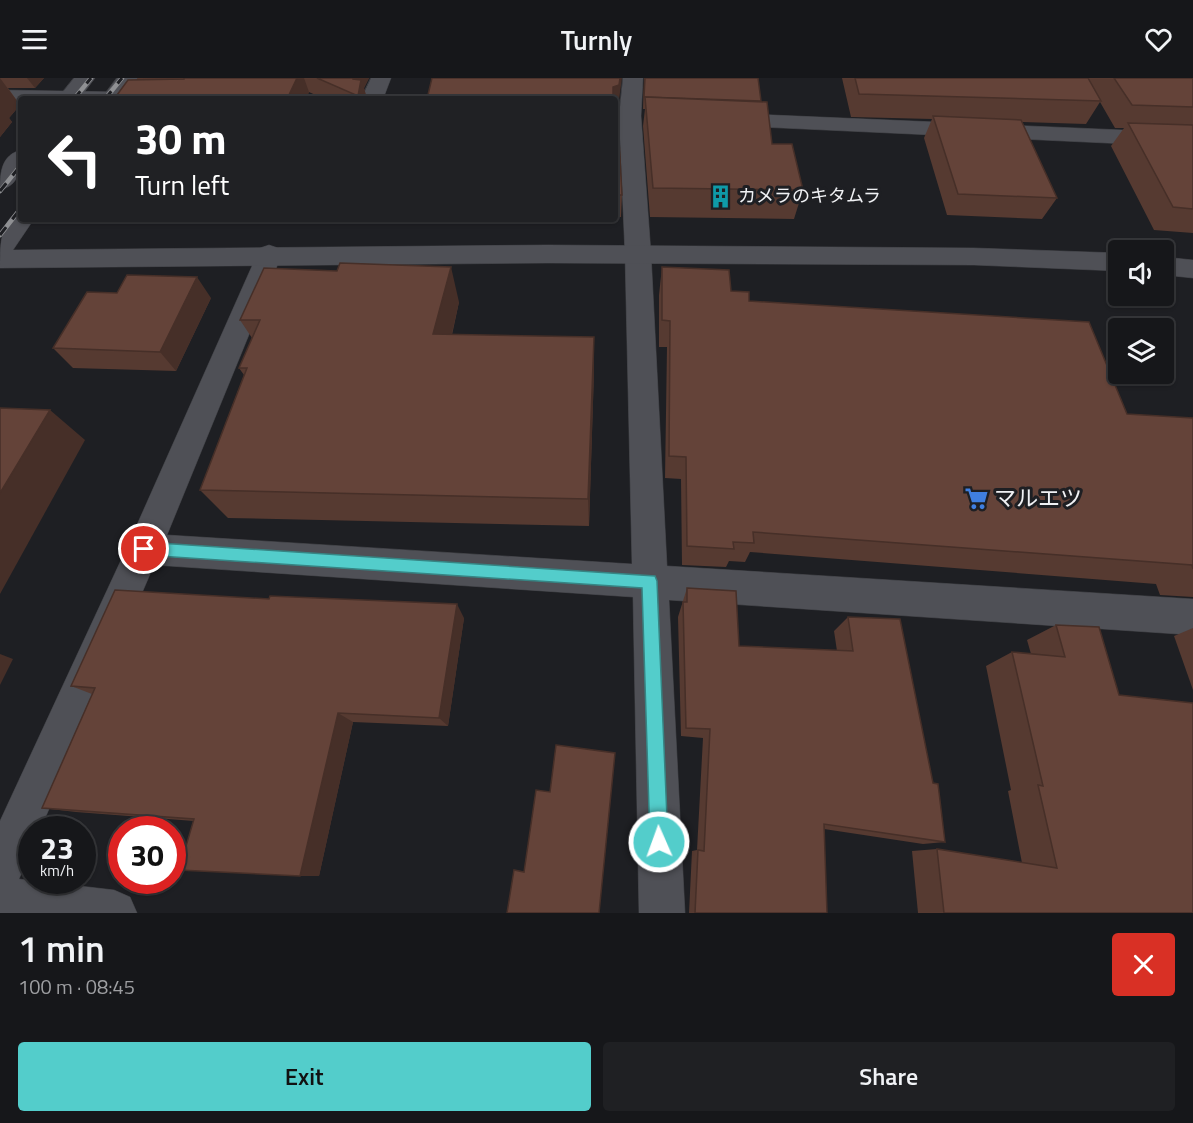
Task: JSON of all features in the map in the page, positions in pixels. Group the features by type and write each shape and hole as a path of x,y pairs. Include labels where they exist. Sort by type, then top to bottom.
{"street":[{"path":"71,96 86,78"},
{"path":"114,96 128,78"},
{"path":"373,96 381,78"},
{"path":"633,78 662,913"},
{"path":"0,96 18,96"},
{"path":"701,119 1101,126 1193,140"},
{"path":"0,183 18,161"},
{"path":"0,249 20,222"},
{"path":"0,870 144,549 269,254"},
{"path":"0,260 269,254 638,254 1040,257 1108,261"},
{"path":"1174,267 1193,269"},
{"path":"144,549 1193,616"},
{"path":"0,900 114,913"}],"building":[{"path":"297,78 288,96 116,96 128,80"},
{"path":"317,78 361,80 358,96"},
{"path":"432,78 620,78 619,85 613,87 613,96 428,96"},
{"path":"645,78 758,78 761,101 644,97"},
{"path":"855,78 1088,78 1101,101 859,94"},
{"path":"1114,78 1193,78 1193,107 1132,105"},
{"path":"645,97 767,102 772,144 792,144 803,190 653,188"},
{"path":"933,116 1021,120 1057,198 958,194"},
{"path":"618,121 622,195 618,195"},
{"path":"1128,123 1193,125 1193,209 1173,207"},
{"path":"340,263 451,267 433,334 594,337 588,499 200,490 247,368 239,368 260,320 240,320 264,268 337,271"},
{"name":"マルエツ","path":"662,267 729,270 731,291 749,292 749,301 1089,322 1108,368 1108,384 1115,384 1127,414 1193,418 1193,569 1192,565 753,532 754,543 733,542 734,549 687,546 686,457 669,456 670,321 662,320"},
{"path":"127,275 197,277 160,352 53,348 87,292 117,293"},
{"path":"0,408 50,410 0,493"},
{"path":"687,588 736,591 739,646 853,651 848,617 900,619 933,783 938,784 945,842 824,824 827,913 695,913 698,850 704,851 710,729 686,728 683,602 687,602"},
{"path":"115,590 269,599 270,596 457,604 439,718 338,713 300,876 186,870 186,846 194,819 186,818 186,816 153,816 42,808 95,688 71,686"},
{"path":"1056,625 1099,627 1119,695 1193,703 1193,913 944,913 937,849 1057,868 1038,785 1043,786 1012,652 1065,657"},
{"path":"556,745 615,753 599,913 507,913 514,870 524,872 536,790 550,792"}],"railway":[{"path":"76,96 91,78"},
{"path":"107,96 122,78"},
{"path":"0,191 18,169"},
{"path":"0,235 18,212"}],"place":[{"name":"カメラのキタムラ","path":"720,196"},
{"name":"マルエツ","path":"976,498"}],"route":[{"path":"144,549 650,581 659,842"}]}
